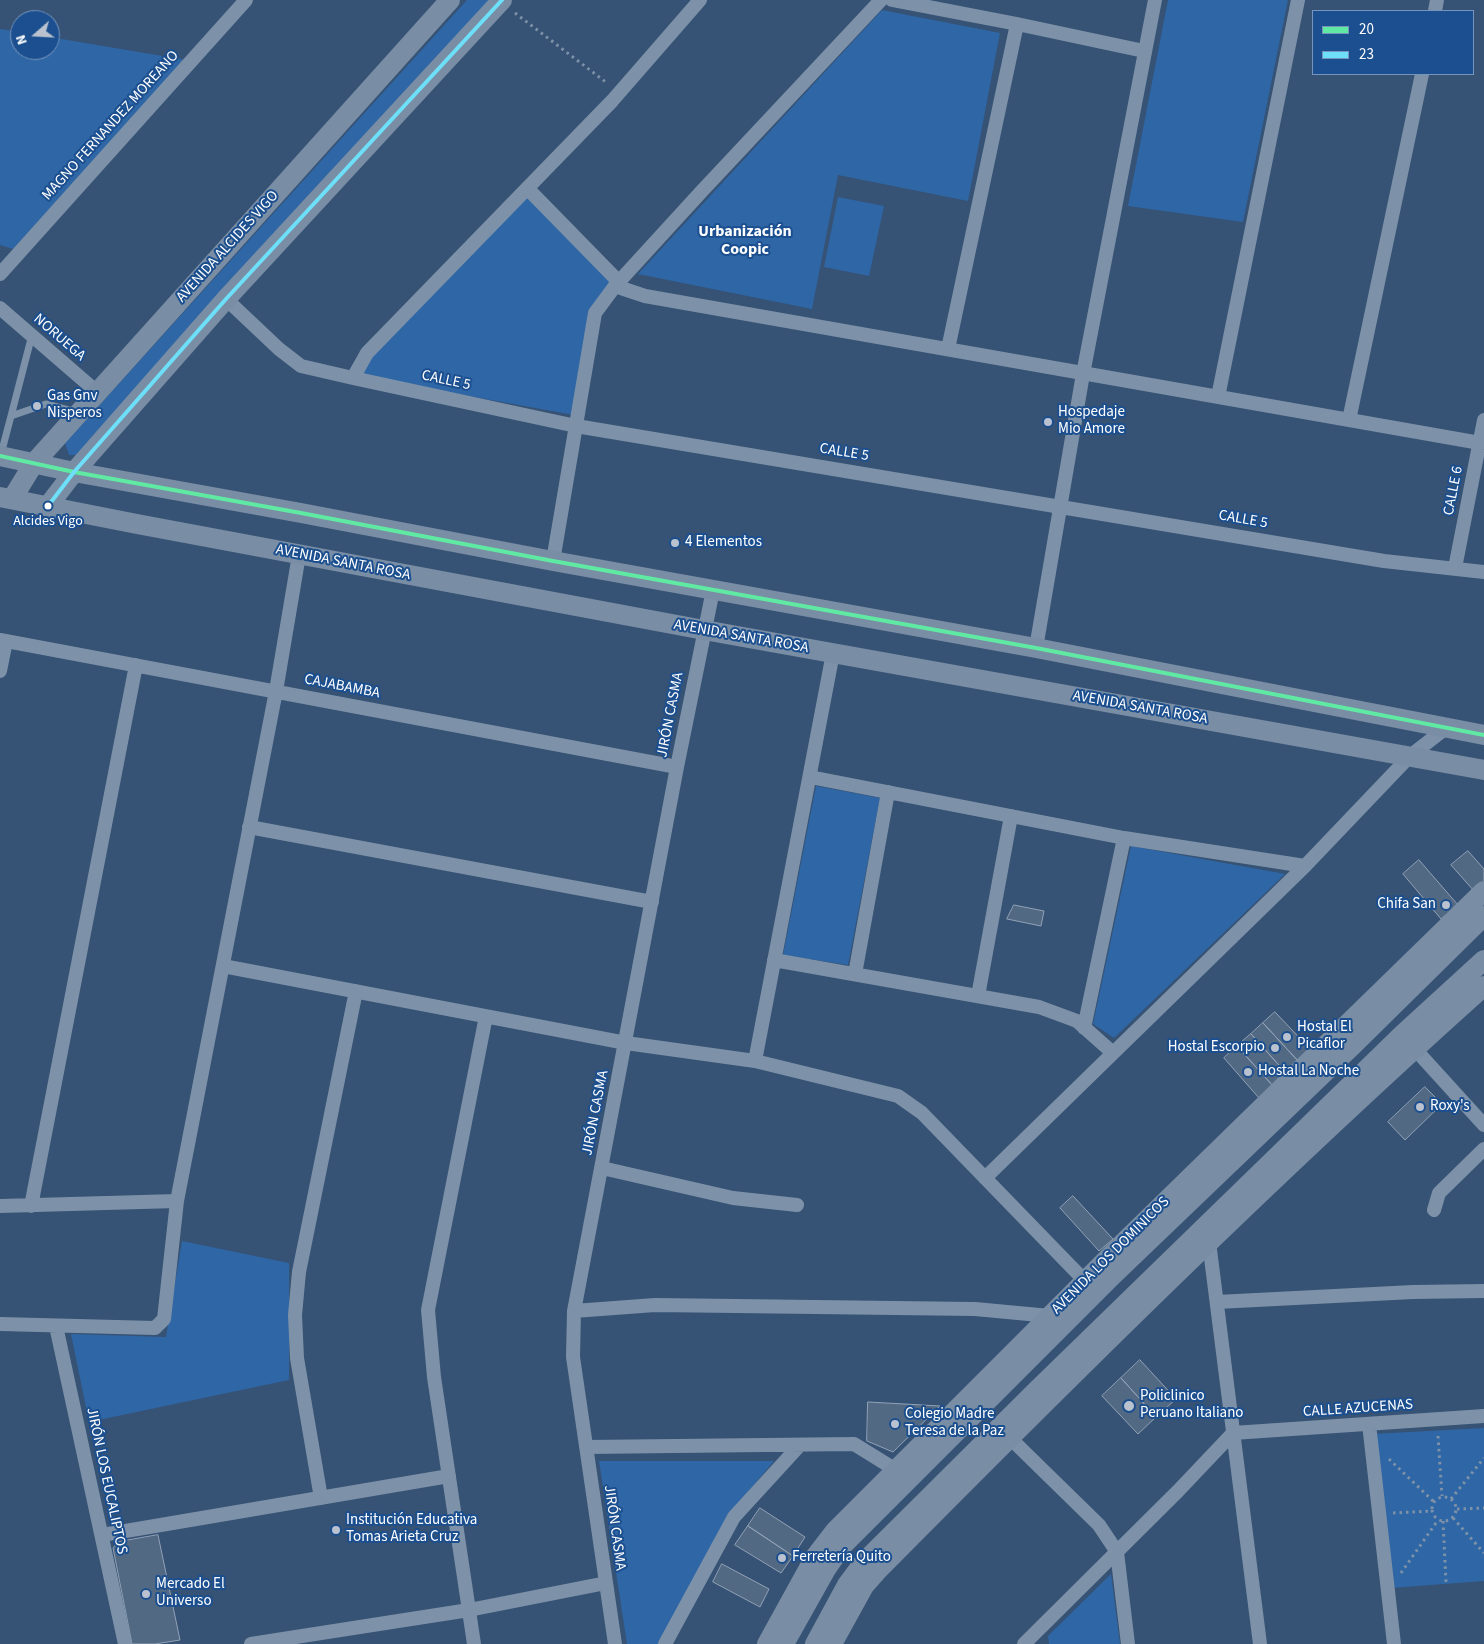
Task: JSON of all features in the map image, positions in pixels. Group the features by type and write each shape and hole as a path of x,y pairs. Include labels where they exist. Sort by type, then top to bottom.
{"main road":[{"name":"AVENIDA ALCIDES VIGO","path":"6,498 34,463 97,392 450,0"},
{"path":"48,506 74,472 226,299 501,1"},
{"path":"0,456 74,472 311,514 553,561 1036,648 1484,735"},
{"name":"AVENIDA SANTA ROSA","path":"6,498 299,555 704,630 1484,770"},
{"name":"AVENIDA LOS DOMINICOS","path":"767,1644 824,1544 1124,1241 1484,891"},
{"name":"AVENIDA LOS DOMINICOS","path":"784,1644 826,1569 842,1546 1111,1277 1353,1045 1484,916"},
{"path":"814,1644 858,1569 1038,1389 1402,1035 1484,960"},
{"path":"832,1644 860,1593 871,1578 1209,1242 1414,1048 1484,986"},
{"path":"1111,1277 1124,1241"},
{"path":"1038,1389 1073,1376"},
{"path":"784,1644 787,1608"}],"street":[{"name":"MAGNO FERNANDEZ MOREANO","path":"0,274 246,0"},
{"path":"354,378 367,353 620,93 700,0"},
{"path":"553,561 595,313 618,284 701,192 881,0"},
{"path":"892,0 1144,51"},
{"path":"1036,648 1083,374 1155,0"},
{"path":"1218,397 1298,0"},
{"path":"948,349 1016,24"},
{"path":"1349,420 1422,75"},
{"path":"528,188 618,284 645,296 1083,374 1482,442"},
{"name":"CALLE 5","path":"226,299 279,349 302,366 354,378 576,426 1060,505 1384,561 1484,572"},
{"name":"NORUEGA","path":"0,308 97,392"},
{"name":"CALLE 6","path":"1455,568 1482,442 1484,420"},
{"path":"0,1324 155,1328 164,1319 177,1202 276,691 299,555"},
{"name":"JIRÓN CASMA","path":"615,1644 573,1357 574,1311 677,767 713,590"},
{"path":"0,671 3,640"},
{"name":"CAJABAMBA","path":"3,640 677,767"},
{"path":"755,1061 833,653"},
{"path":"31,1206 136,665"},
{"path":"985,1178 1305,866 1410,756 1446,728"},
{"path":"810,777 1124,838 1305,866"},
{"path":"854,974 888,792"},
{"path":"978,996 1011,816"},
{"path":"249,827 652,902"},
{"path":"1084,1028 1124,838"},
{"path":"774,960 1039,1007 1077,1021 1113,1053"},
{"path":"222,966 626,1043 755,1061 898,1096 922,1113 1085,1281"},
{"path":"321,1498 297,1358 295,1315 300,1272 356,991"},
{"path":"474,1644 434,1377 428,1310 486,1016"},
{"path":"1414,1048 1484,1124"},
{"path":"1434,1210 1439,1193 1484,1149"},
{"path":"602,1168 733,1198 797,1205"},
{"path":"0,1206 177,1202"},
{"path":"1209,1242 1260,1644"},
{"path":"1217,1302 1413,1292 1484,1291"},
{"path":"574,1311 655,1305 975,1309 1050,1316"},
{"name":"JIRÓN LOS EUCALIPTOS","path":"56,1326 125,1644"},
{"name":"CALLE AZUCENAS","path":"1233,1433 1484,1416"},
{"path":"1370,1424 1394,1644"},
{"path":"1024,1644 1233,1433"},
{"path":"1010,1438 1099,1525 1117,1552 1128,1644"},
{"path":"586,1447 854,1444 896,1470"},
{"path":"665,1644 734,1517 799,1446"},
{"path":"102,1535 449,1476"},
{"path":"251,1644 469,1610 606,1584"}],"lane":[{"path":"0,456 32,335"},
{"path":"11,416 46,404 79,413"}],"path":[{"path":"501,1 620,93"},
{"path":"1438,1436 1442,1496"},
{"path":"1387,1458 1434,1502"},
{"path":"1451,1499 1484,1458"},
{"path":"1442,1496 1451,1499 1457,1506 1453,1518"},
{"path":"1442,1496 1434,1502 1432,1511 1438,1520 1443,1521 1453,1518"},
{"path":"1456,1509 1484,1508"},
{"path":"1392,1513 1432,1511"},
{"path":"1453,1518 1484,1553"},
{"path":"1397,1578 1438,1520"},
{"path":"1443,1521 1446,1582"}],"shaded area":[{"path":"467,0 491,0 79,455 69,455 65,443"},
{"path":"1168,0 1288,0 1243,222 1128,206"},
{"path":"882,10 1000,33 968,201 838,175 812,309 638,274"},
{"path":"0,29 10,30 10,60 60,60 60,39 186,60 13,249 0,245"},
{"path":"527,195 612,283 591,310 574,415 358,376 371,353"},
{"path":"838,197 884,206 869,276 824,267"},
{"path":"816,786 880,798 848,965 783,955"},
{"path":"1131,846 1285,874 1114,1038 1093,1024"},
{"path":"182,1241 289,1263 289,1380 89,1422 71,1334 166,1337"},
{"path":"1484,1428 1484,1581 1391,1588 1372,1434"},
{"path":"599,1461 774,1461 730,1513 658,1644 627,1644"},
{"path":"1111,1574 1120,1644 1049,1644 1048,1636"}],"building":[{"path":"1468,851 1484,869 1484,882 1474,891 1451,865"},
{"path":"1419,860 1458,905 1441,919 1403,874"},
{"path":"1014,905 1044,911 1041,926 1007,919"},
{"name":"Hostal El Picaflor","path":"1275,1012 1311,1050 1299,1062 1263,1023"},
{"name":"Hostal Escorpio","path":"1263,1023 1299,1062 1286,1073 1251,1034"},
{"path":"1251,1034 1286,1073 1273,1086 1237,1046"},
{"name":"Hostal La Noche","path":"1237,1046 1273,1086 1259,1098 1224,1058"},
{"path":"1425,1087 1442,1104 1405,1140 1388,1122"},
{"path":"1073,1196 1113,1239 1099,1251 1060,1208"},
{"path":"1140,1360 1176,1399 1156,1417 1121,1378"},
{"name":"Policlinico Peruano Italiano","path":"1121,1378 1156,1417 1138,1434 1102,1396"},
{"name":"Colegio Madre Teresa de la Paz","path":"868,1402 940,1406 893,1452 867,1441"},
{"path":"760,1508 805,1537 793,1556 748,1526"},
{"path":"748,1526 793,1556 781,1573 735,1545"},
{"name":"Mercado El Universo","path":"158,1535 180,1640 155,1644 132,1644 113,1548 118,1542"},
{"path":"722,1564 769,1589 760,1607 713,1582"}],"transit line":[{"name":"23","path":"48,506 74,472 226,299 502,0"},
{"name":"20","path":"0,456 74,472 553,561 1036,648 1484,735"}],"place":[{"name":"Gas Gnv Nisperos","path":"37,406"},
{"name":"Hospedaje Mio Amore","path":"1048,422"},
{"name":"Alcides Vigo","path":"48,506"},
{"name":"4 Elementos","path":"675,543"},
{"name":"Chifa San","path":"1446,905"},
{"name":"Hostal El Picaflor","path":"1287,1037"},
{"name":"Hostal Escorpio","path":"1275,1048"},
{"name":"Hostal La Noche","path":"1248,1072"},
{"name":"Roxy's","path":"1420,1107"},
{"name":"Policlinico Peruano Italiano","path":"1129,1406"},
{"name":"Colegio Madre Teresa de la Paz","path":"895,1424"},
{"name":"Institución Educativa Tomas Arieta Cruz","path":"336,1530"},
{"name":"Ferretería Quito","path":"782,1558"},
{"name":"Mercado El Universo","path":"146,1594"}],"district":[{"name":"Urbanización Coopic","path":"745,241"}]}
